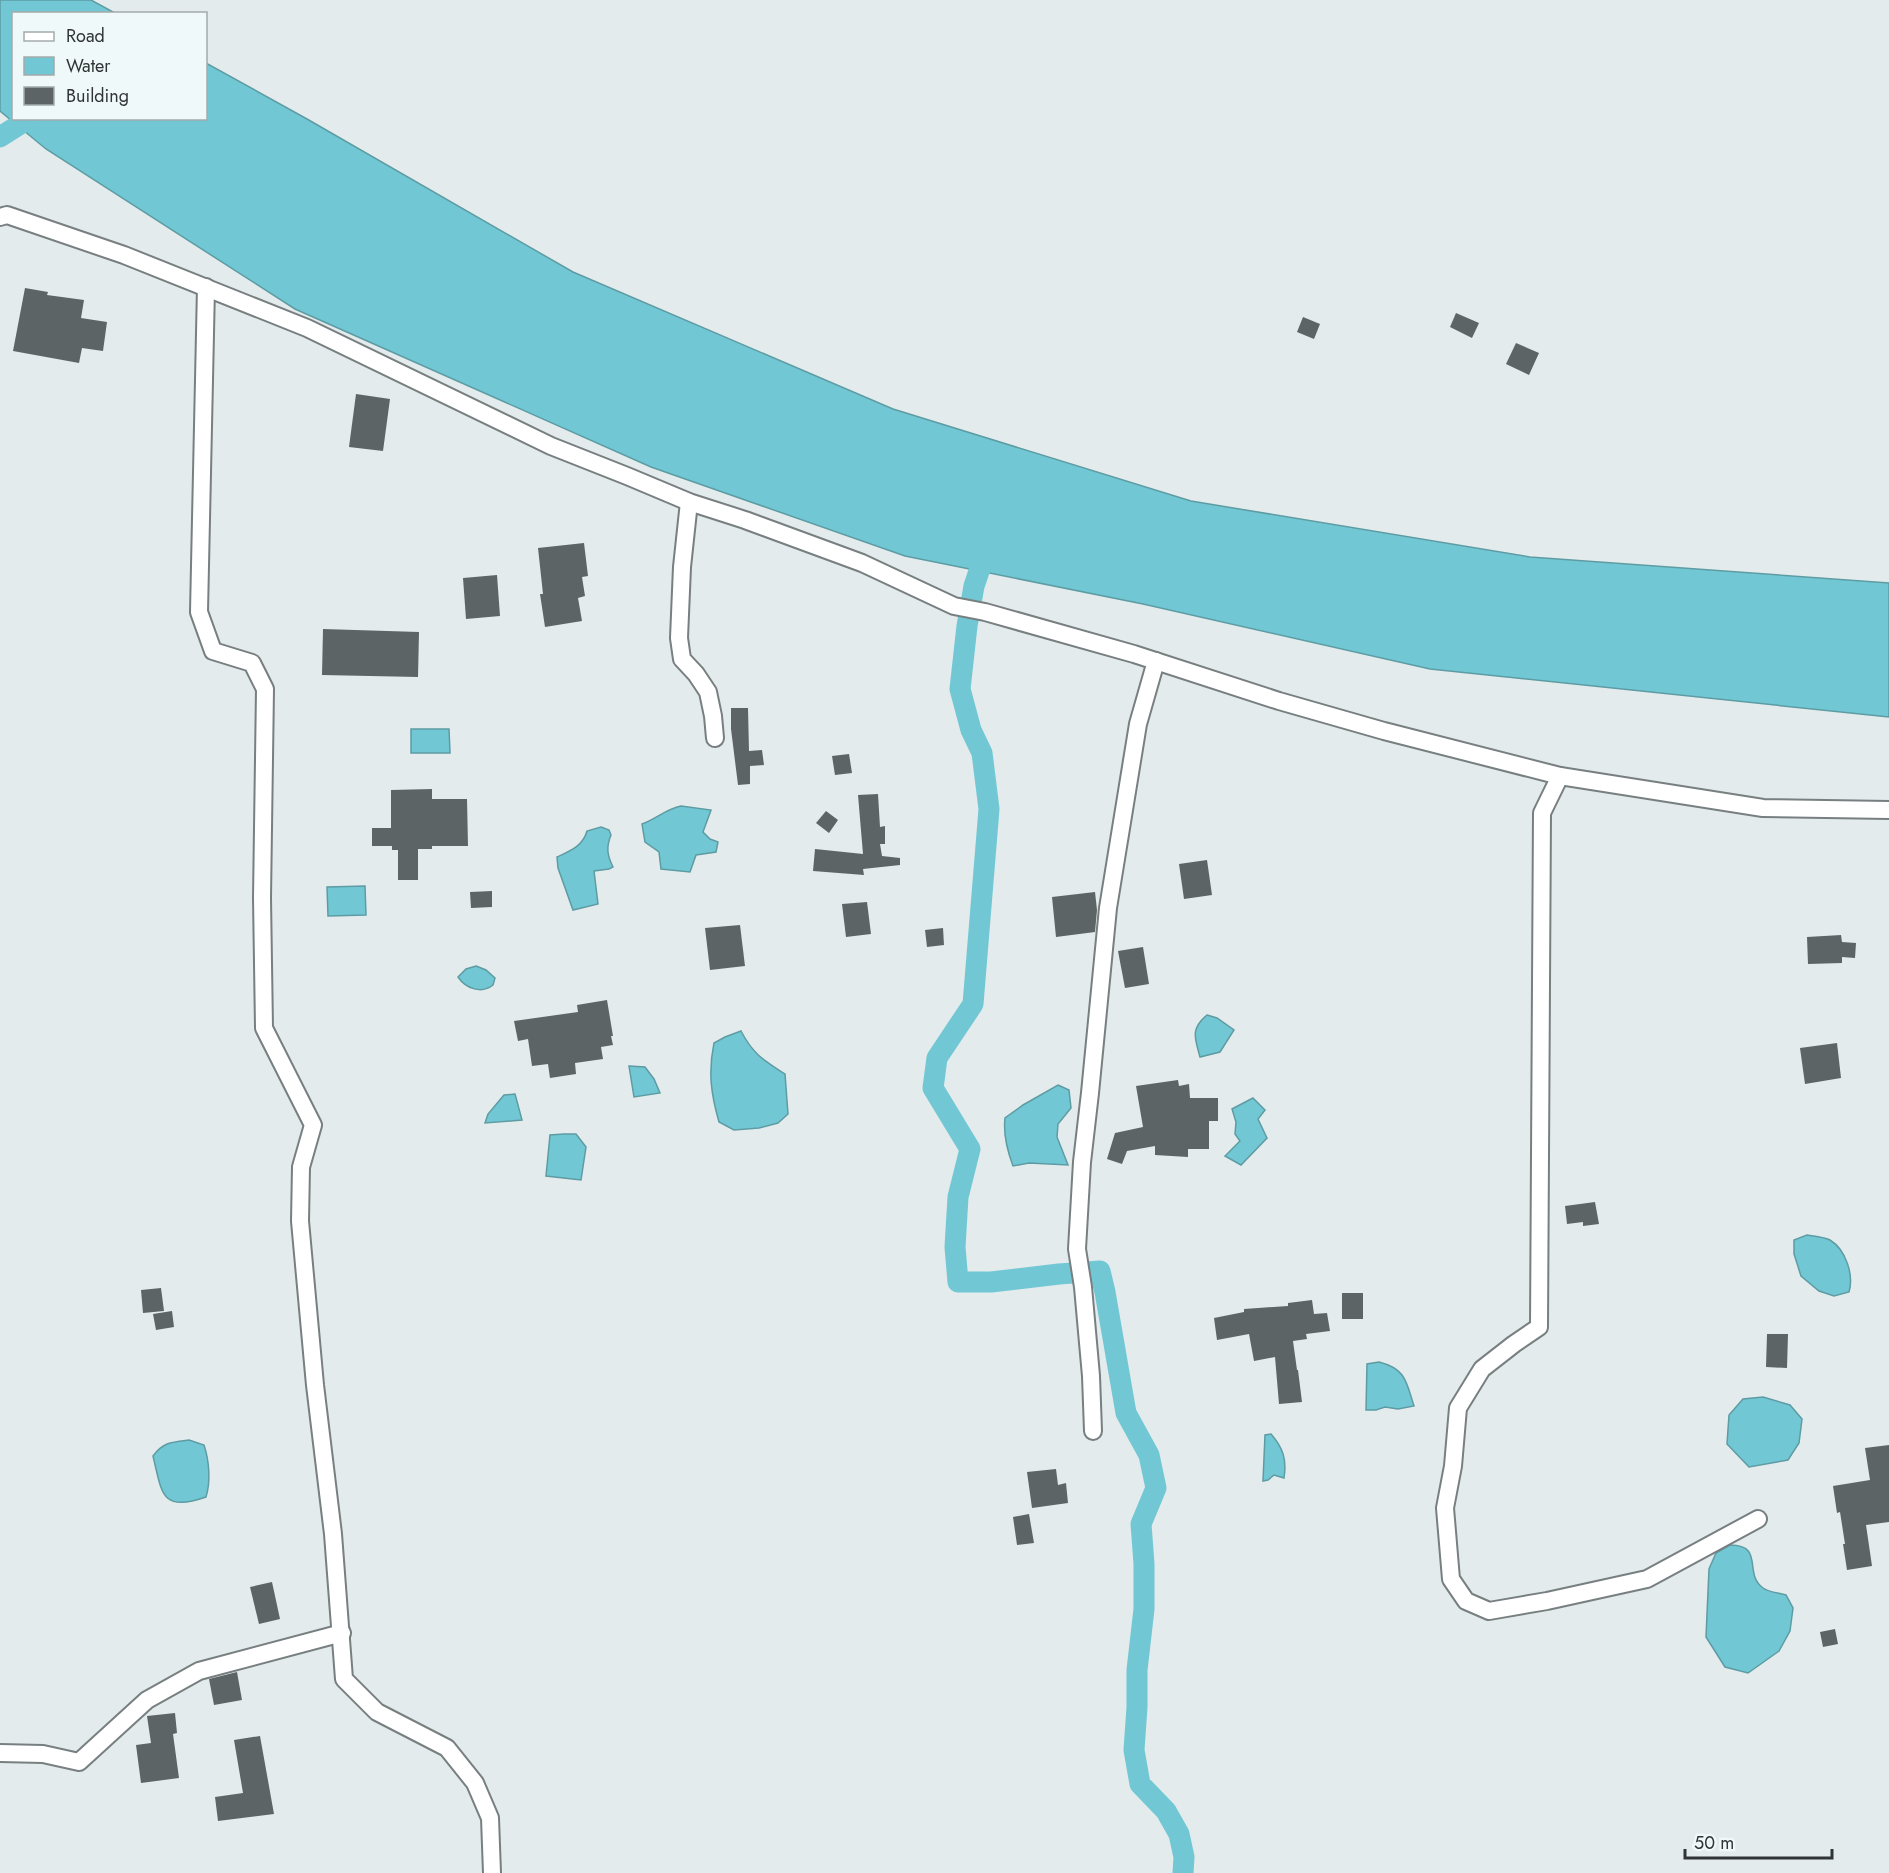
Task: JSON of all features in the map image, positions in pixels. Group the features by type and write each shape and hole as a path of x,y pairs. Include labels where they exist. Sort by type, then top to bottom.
{"street":[{"path":"0,217 7,215 124,255 307,328 551,446 689,502 862,563 954,606 985,612 1156,661 1311,711 1560,776 1763,808 1889,810"},
{"path":"206,287 199,612 213,651 252,663 265,689 262,898 264,1028 313,1125 301,1167 300,1221 315,1385 333,1534 344,1679 377,1712 447,1748 475,1783 490,1818 492,1873"},
{"path":"689,502 682,567 679,638 682,659 708,692 715,738"},
{"path":"1093,1431 1091,1376 1083,1287 1077,1249 1082,1162 1108,908 1138,724 1156,661"},
{"path":"1560,776 1542,813 1539,1327 1482,1370 1458,1408 1453,1466 1445,1508 1451,1579 1466,1601 1489,1611 1547,1601 1647,1580 1758,1519"},
{"path":"0,1753 42,1754 79,1762 147,1700 199,1671 342,1633"}],"water":[{"path":"0,0 91,0 113,12 12,12 12,120 207,120 207,64 573,272 893,409 1191,501 1530,557 1889,583 1889,717 1430,669 1143,604 905,556 651,467 295,309 46,149 0,111"},
{"path":"411,729 449,729 450,753 411,753"},
{"path":"681,806 711,810 703,832 710,839 718,842 716,852 696,855 690,872 661,869 659,852 645,842 642,824"},
{"path":"601,827 609,830 611,835 608,851 613,867 594,871 598,904 573,910 558,868 557,857 579,844 587,831"},
{"path":"365,886 366,915 328,916 327,887"},
{"path":"476,966 486,970 495,978 493,985 489,988 474,989 465,985 458,977 466,969"},
{"path":"1207,1015 1217,1018 1234,1030 1220,1052 1200,1057 1195,1034 1198,1025"},
{"path":"741,1031 759,1056 785,1074 788,1114 778,1123 759,1128 734,1130 719,1122 712,1092 711,1064 714,1043"},
{"path":"629,1066 645,1067 660,1093 634,1097"},
{"path":"1058,1085 1069,1090 1071,1108 1058,1124 1057,1137 1068,1165 1029,1163 1013,1166 1006,1142 1005,1118"},
{"path":"515,1094 522,1120 485,1123 488,1114 504,1095"},
{"path":"1253,1098 1265,1110 1258,1119 1267,1138 1241,1165 1225,1156 1240,1141 1235,1134 1236,1122 1232,1109"},
{"path":"576,1134 586,1147 581,1180 546,1176 550,1135"},
{"path":"1807,1235 1822,1237 1836,1244 1847,1263 1850,1278 1849,1292 1834,1296 1819,1291 1801,1276 1794,1254 1794,1240"},
{"path":"1379,1362 1395,1368 1404,1377 1414,1406 1366,1410 1367,1364"},
{"path":"1763,1397 1790,1405 1802,1419 1799,1443 1788,1460 1749,1467 1727,1444 1729,1415 1743,1399"},
{"path":"1271,1434 1283,1454 1284,1478 1274,1475 1263,1481 1265,1435"},
{"path":"189,1440 204,1445 209,1471 208,1484 206,1497 180,1503 166,1496 153,1456 160,1448 168,1444"},
{"path":"1730,1545 1741,1546 1747,1550 1751,1555 1757,1582 1765,1589 1786,1595 1793,1608 1790,1631 1779,1651 1748,1673 1725,1667 1706,1637 1709,1569 1716,1553"}],"building":[{"path":"25,288 48,292 47,295 84,300 81,318 107,322 103,351 82,348 79,363 13,351"},
{"path":"1456,313 1479,323 1472,338 1450,327"},
{"path":"1303,317 1320,324 1314,339 1297,332"},
{"path":"1516,343 1539,353 1529,375 1506,364"},
{"path":"356,394 390,399 383,451 349,447"},
{"path":"584,543 588,576 582,577 585,596 578,598 582,621 545,627 540,594 543,594 538,548"},
{"path":"497,575 500,616 466,619 463,578"},
{"path":"323,629 419,632 418,677 322,675"},
{"path":"731,708 748,708 749,751 762,750 764,765 750,766 750,784 738,785 731,729"},
{"path":"849,754 852,773 835,775 832,756"},
{"path":"432,789 432,799 467,799 468,846 432,846 432,849 418,849 418,880 398,880 398,850 392,850 392,846 372,846 372,828 391,828 391,790"},
{"path":"878,794 880,827 885,826 885,844 880,844 882,856 900,858 900,865 863,869 864,875 813,871 815,849 863,854 858,795"},
{"path":"826,811 838,820 829,833 816,823"},
{"path":"1207,860 1212,895 1184,899 1179,864"},
{"path":"492,891 492,907 471,908 470,892"},
{"path":"1095,892 1097,910 1095,932 1056,937 1052,897"},
{"path":"867,902 871,934 846,937 842,904"},
{"path":"740,925 745,966 710,970 705,928"},
{"path":"943,928 944,945 927,947 925,930"},
{"path":"1841,935 1842,942 1856,943 1855,958 1842,957 1842,963 1808,964 1807,937"},
{"path":"1143,947 1149,984 1125,988 1118,951"},
{"path":"607,1000 613,1045 601,1047 603,1059 575,1063 576,1074 550,1078 548,1064 532,1066 528,1039 518,1041 514,1021 578,1012 577,1005"},
{"path":"1837,1043 1841,1078 1805,1084 1800,1048"},
{"path":"1178,1080 1179,1086 1189,1084 1190,1098 1218,1098 1218,1121 1209,1121 1209,1149 1188,1149 1188,1157 1155,1155 1155,1146 1127,1151 1122,1164 1107,1159 1115,1133 1143,1127 1136,1086"},
{"path":"1595,1202 1599,1224 1583,1226 1583,1222 1567,1224 1565,1206"},
{"path":"161,1288 164,1311 143,1313 141,1290"},
{"path":"1342,1293 1363,1293 1363,1319 1342,1319"},
{"path":"1312,1300 1314,1314 1327,1313 1330,1331 1306,1334 1307,1339 1293,1341 1302,1402 1279,1404 1275,1357 1254,1361 1249,1334 1217,1340 1214,1318 1244,1312 1244,1309 1288,1306 1288,1303"},
{"path":"172,1311 174,1327 156,1330 153,1314"},
{"path":"1767,1334 1788,1334 1787,1368 1766,1367"},
{"path":"1889,1445 1889,1522 1866,1525 1872,1566 1847,1570 1840,1512 1837,1513 1833,1486 1870,1480 1865,1448"},
{"path":"1056,1469 1058,1485 1066,1483 1068,1503 1032,1508 1027,1472"},
{"path":"1029,1514 1034,1543 1017,1545 1013,1517"},
{"path":"272,1582 280,1619 259,1624 250,1587"},
{"path":"1835,1629 1838,1644 1823,1647 1820,1632"},
{"path":"237,1672 242,1700 214,1705 209,1679"},
{"path":"175,1713 177,1733 173,1734 179,1778 141,1783 136,1745 151,1743 147,1716"},
{"path":"260,1736 274,1814 218,1821 215,1797 243,1793 234,1740"}],"waterway":[{"path":"0,137 27,120"},
{"path":"988,545 974,586 960,689 971,730 982,753 989,809 973,1004 937,1058 933,1088 970,1149 958,1197 955,1247 958,1282 991,1282 1100,1271 1126,1413 1149,1455 1156,1488 1141,1524 1144,1609 1137,1670 1134,1750 1140,1784 1166,1811 1179,1834 1184,1857 1183,1873"}]}
